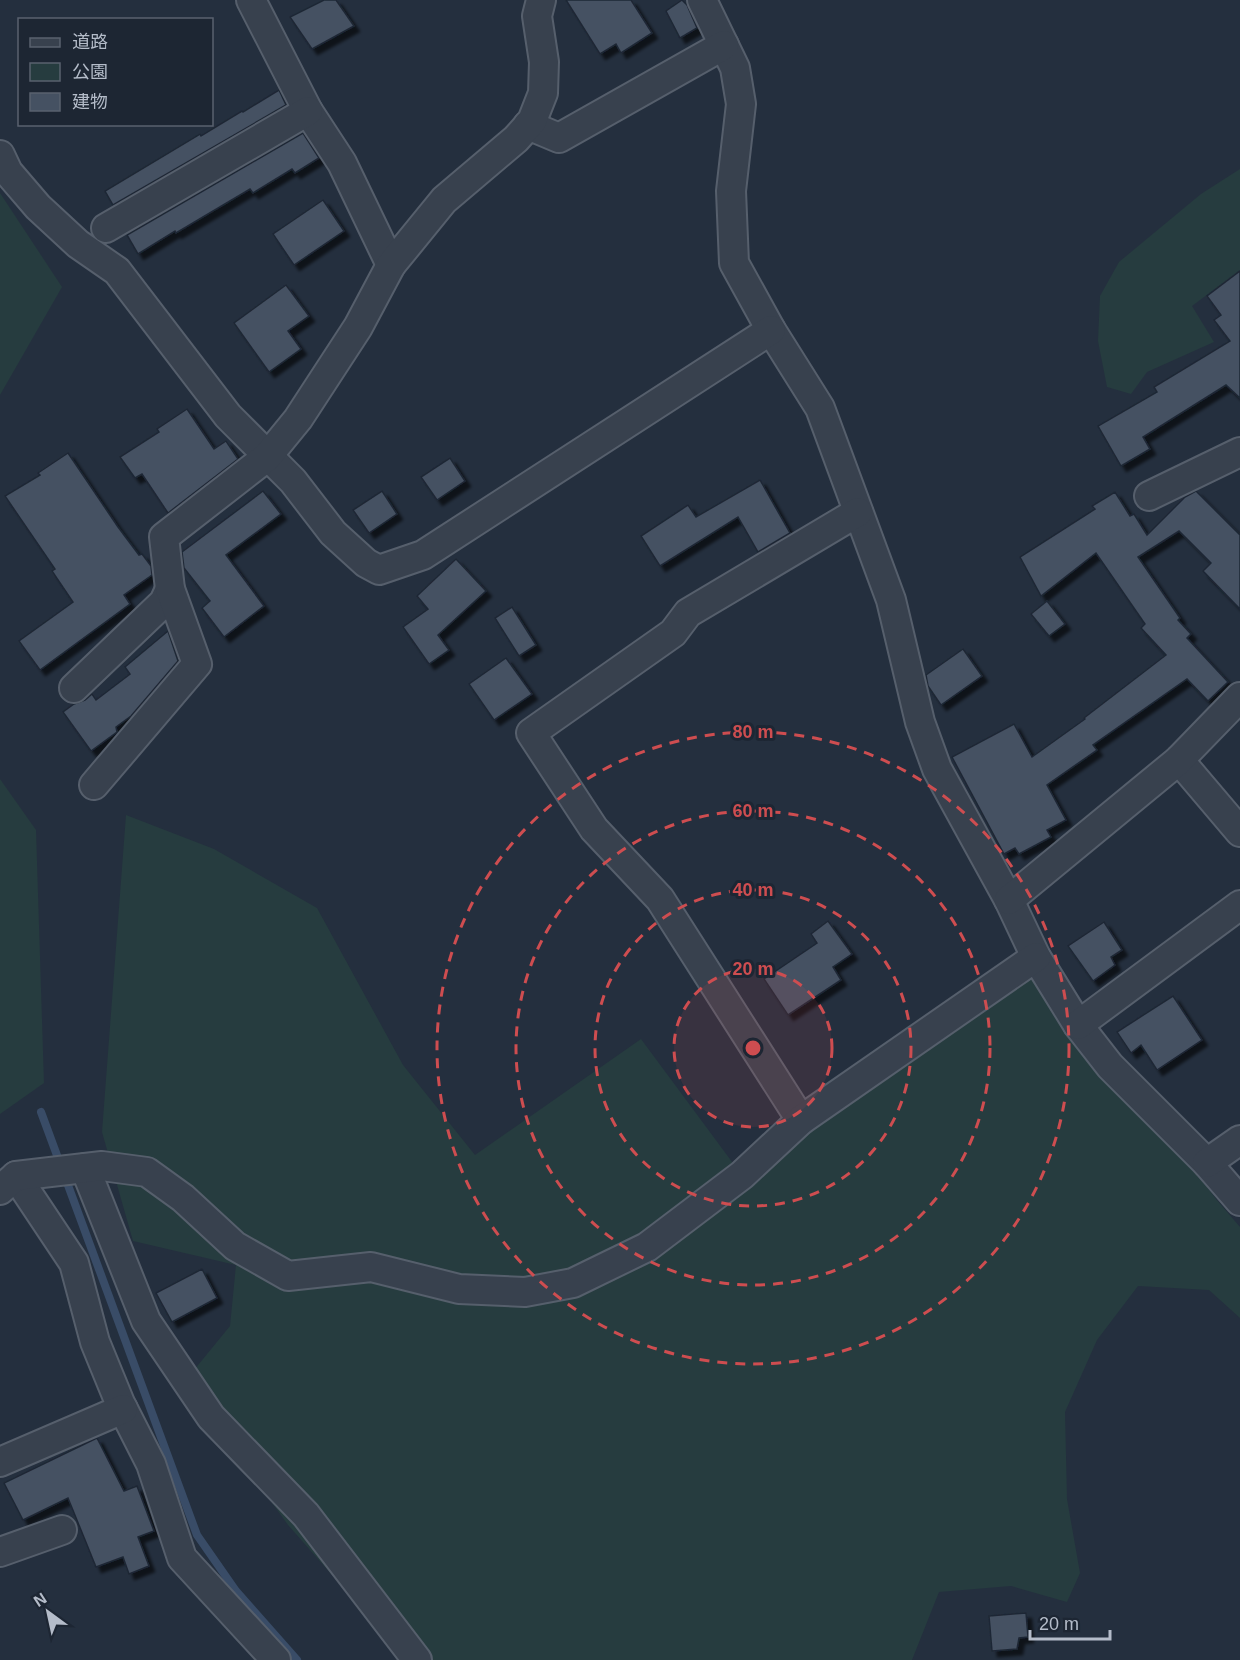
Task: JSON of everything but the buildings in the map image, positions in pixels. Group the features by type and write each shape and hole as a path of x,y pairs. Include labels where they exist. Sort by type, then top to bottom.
{"street":[{"path":"251,0 308,111 342,163 391,265"},
{"path":"93,785 197,664 170,589 164,537 267,457 298,418 358,327 391,265 444,200 516,139 532,121 543,93 544,62 537,16 541,0"},
{"path":"702,0 735,68 741,104 731,191 734,263 771,330 820,408 891,600 920,722 937,769 1009,900 1036,957 1078,1025 1110,1066 1207,1163 1240,1201"},
{"path":"528,125 558,138 724,45"},
{"path":"106,228 308,111"},
{"path":"0,155 8,172 38,207 78,244 117,271 228,416 293,481 333,533 366,563 379,570 423,555 771,330"},
{"path":"1149,496 1240,452"},
{"path":"801,1120 660,899 594,829 531,733 673,633 688,613 858,512"},
{"path":"74,688 164,602 170,589"},
{"path":"1009,900 1179,760 1240,697"},
{"path":"1179,760 1240,832"},
{"path":"1078,1025 1240,905"},
{"path":"276,1660 182,1558 151,1464 123,1409 95,1342 74,1263 8,1183 102,1166 147,1172 183,1198 235,1246 288,1276 371,1267 459,1289 525,1292 573,1284 647,1247 742,1175 801,1120 1036,957"},
{"path":"1207,1163 1240,1140"},
{"path":"86,1168 146,1321 152,1330 211,1417 306,1515 417,1660"},
{"path":"0,1462 123,1409"},
{"path":"0,1552 62,1530"}],"green space":[{"path":"1240,169 1240,270 1192,306 1214,342 1147,372 1131,394 1107,387 1098,341 1100,296 1119,262 1201,194"},
{"path":"0,193 62,287 0,395"},
{"path":"0,779 36,830 44,1083 0,1114"},
{"path":"126,815 214,849 317,908 403,1065 475,1155 641,1039 741,1174 1036,957 1216,1199 1240,1227 1240,1318 1209,1290 1138,1286 1097,1340 1065,1412 1067,1499 1080,1573 1067,1602 1011,1586 939,1592 912,1660 407,1660 288,1525 185,1381 230,1326 236,1265 133,1241 102,1132"}],"waterway":[{"path":"41,1112 197,1535 236,1591 297,1660"}]}
